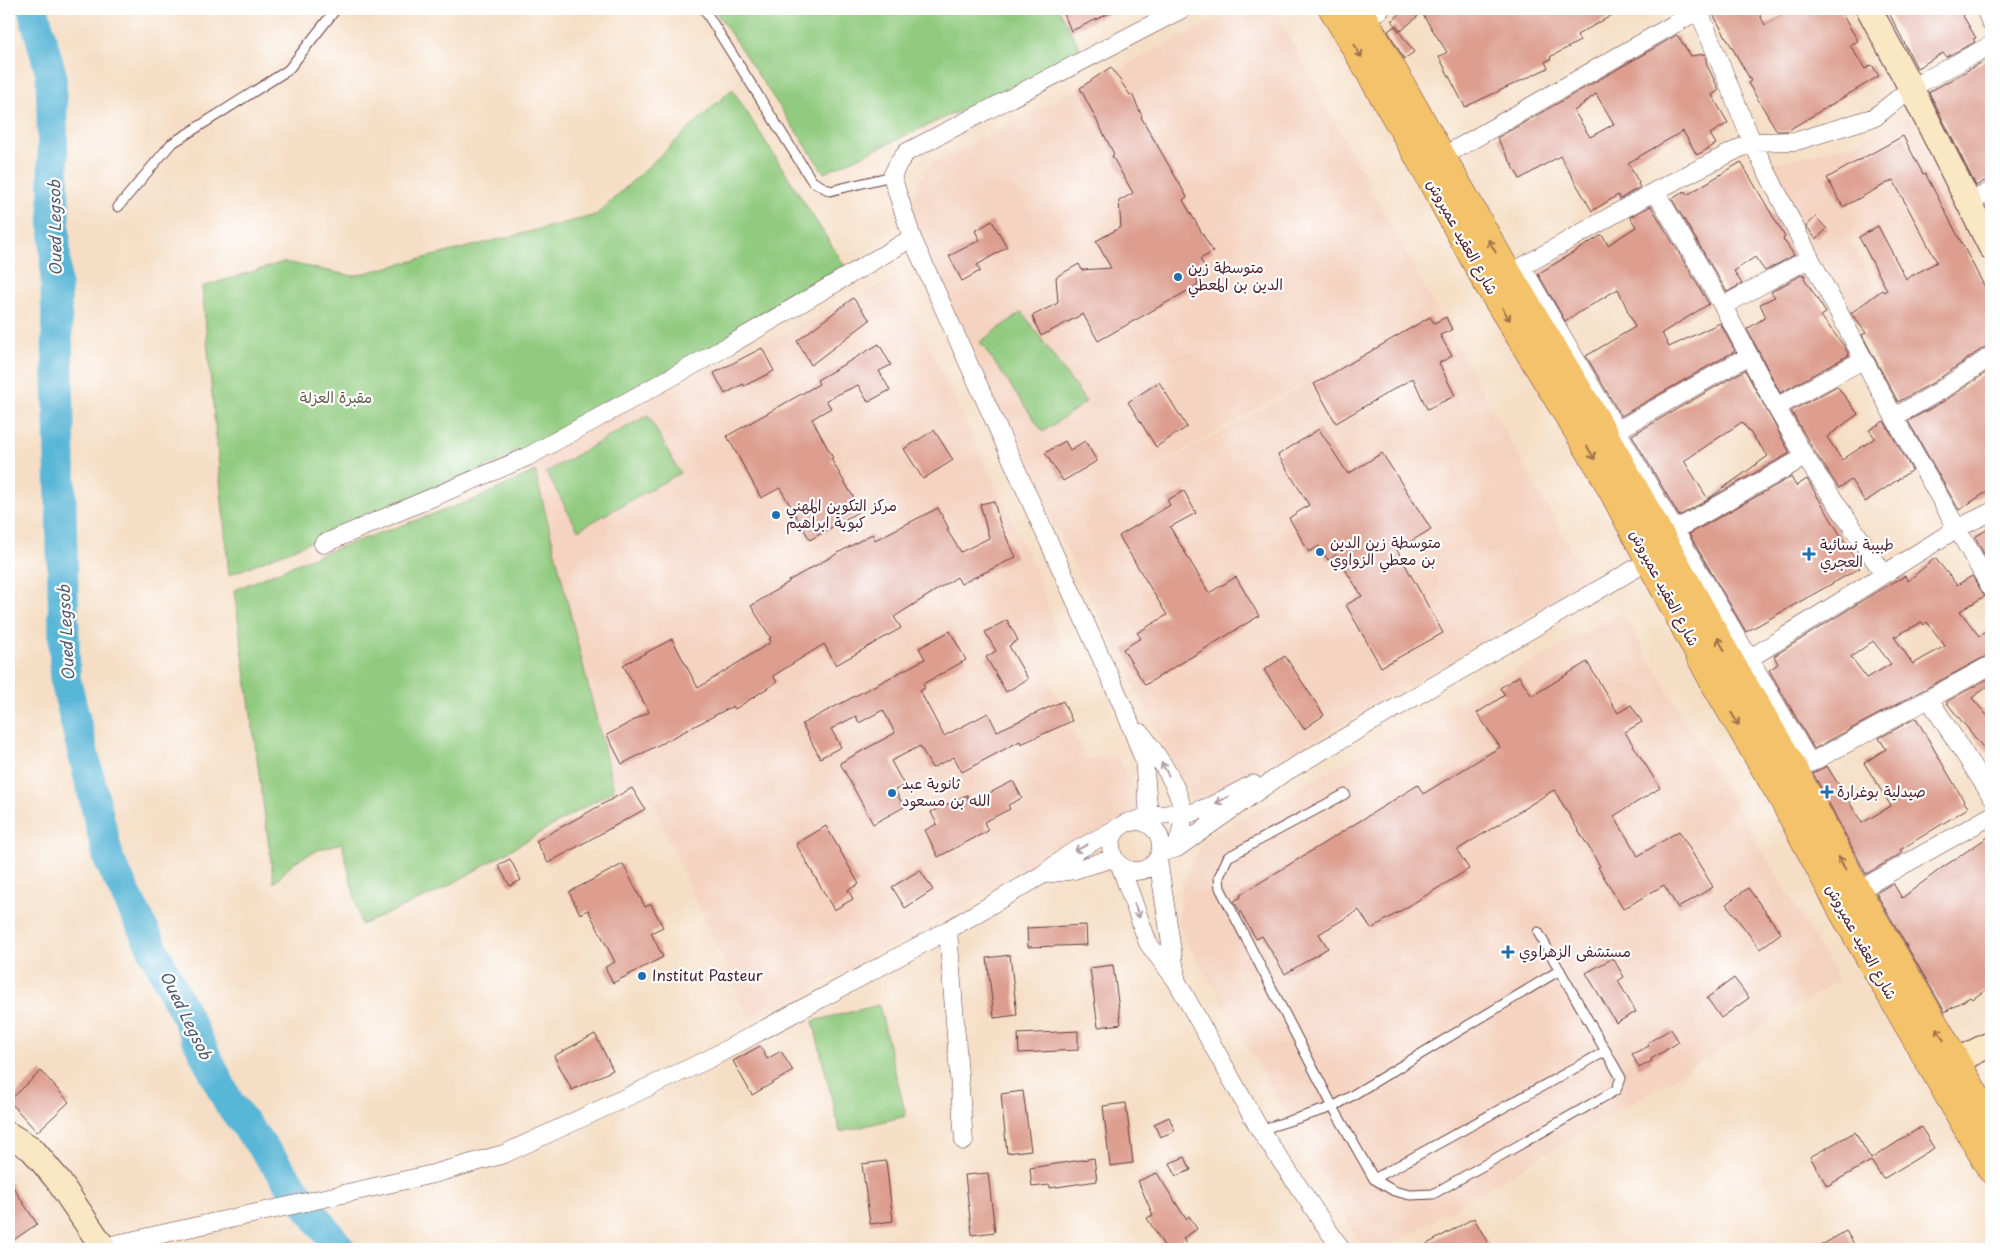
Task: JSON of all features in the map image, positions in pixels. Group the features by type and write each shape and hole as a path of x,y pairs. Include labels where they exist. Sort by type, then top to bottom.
{"main road":[{"name":"شارع العقيد عميروش","path":"1333,9 1414,150 1506,276"},
{"name":"شارع العقيد عميروش","path":"1368,12 1442,157 1506,276 1596,422 1733,670 1802,766 1857,890 1945,1066 1991,1169"},
{"name":"شارع العقيد عميروش","path":"1733,670 1783,798 1841,908 1945,1066 1991,1122"}],"street":[{"path":"1149,816 1144,760 1126,713 912,238 892,176 907,152 1182,9"},
{"path":"1442,157 1698,9 1752,142 1810,258 1894,417 1991,588"},
{"path":"1869,9 1991,247"},
{"path":"1984,9 1991,23"},
{"path":"1662,544 1618,430 1506,276 1655,191 1752,142 1797,141 1875,117 1911,88 1991,45"},
{"path":"1655,191 1723,306 1748,356 1805,457 1884,574"},
{"path":"1968,203 1991,191"},
{"path":"323,544 527,457 728,346 912,238"},
{"path":"1723,306 1810,258"},
{"path":"1618,430 1748,356"},
{"path":"1894,417 1940,391 1991,356"},
{"path":"1776,407 1863,360"},
{"path":"1117,861 1126,869 1141,871 1148,868 1165,853 1259,792 1282,774 1805,457"},
{"path":"1733,670 1956,529 1991,512"},
{"path":"1802,766 1991,665"},
{"path":"1929,699 1991,795"},
{"path":"1126,713 1159,758 1179,800 1183,816 1165,853"},
{"path":"9,1135 32,1149 58,1178 103,1248 433,1174 504,1154 709,1059 948,930 1042,875 1068,855 1127,824 1149,816 1170,814 1183,816 1210,806 1252,784 1282,774"},
{"path":"1857,890 1991,816"},
{"path":"1176,980 1165,853 1155,829 1148,824 1140,822 1127,824 1114,836 1112,844 1148,944 1176,980 1260,1130 1341,1249"},
{"path":"1042,875 1117,861"},
{"path":"948,930 964,1141"},
{"path":"1945,1066 1991,1044"}],"lane":[{"path":"118,207 171,144 288,70 336,9"},
{"path":"704,9 812,181 830,192 892,176"},
{"path":"1345,794 1228,857 1219,877 1220,888 1333,1107 1374,1179 1394,1191 1410,1196 1433,1194 1616,1090 1621,1078 1538,932"},
{"path":"1260,1130 1333,1107 1560,970"},
{"path":"1374,1179 1606,1051"}],"shaded area":[{"path":"1237,9 1274,9 1436,309 1589,581 1195,808 1053,523 913,221 913,201 918,182 933,163","holes":["1385,337 1244,420 1102,496"]},
{"path":"1909,118 1978,250 1849,319 1768,165 1850,145","holes":["1902,136 1919,166 1843,207 1827,178","1925,173 1965,247 1937,262 1897,188","1878,227 1903,273 1875,288 1850,241"]},
{"path":"896,277 1035,569 1062,645 1044,669 1086,759 1117,755 1143,807 751,1022 642,780 614,790 529,460"},
{"name":"مستشفى الزهراوي","path":"1622,613 1839,980 1385,1249 1364,1249 1177,924 1182,881 1204,839"}],"green space":[{"path":"714,9 1059,9 1083,54 824,173"},
{"name":"مقبرة العزلة","path":"732,89 848,271 531,447 421,497 229,575 202,287 284,262 353,276 596,215"},
{"path":"1022,312 1086,402 1043,432 980,342"},
{"path":"648,415 680,473 578,530 546,472"},
{"path":"535,471 614,790 438,892 361,925 342,843 318,850 294,862 274,883 234,590 318,555 476,499"},
{"path":"879,1005 906,1116 840,1132 813,1021"}],"building":[{"path":"1062,9 1119,9 1071,31"},
{"path":"1405,9 1411,9 1418,16 1401,31 1392,21"},
{"path":"1419,9 1623,9 1577,35 1580,41 1550,57 1551,59 1545,62 1548,68 1465,107 1439,57 1447,52"},
{"path":"1710,9 1757,9 1765,25 1792,9 1839,9 1858,41 1850,45 1865,69 1872,65 1879,76 1787,131 1777,131 1748,83 1751,81"},
{"path":"1887,9 1959,9 1976,38 1973,39 1975,42 1946,57 1943,53 1917,68"},
{"path":"1395,26 1414,52 1404,59 1388,31"},
{"path":"1677,35 1691,56 1705,54 1707,65 1719,90 1712,95 1728,123 1710,134 1716,144 1697,155 1683,131 1628,163 1640,187 1620,199 1618,195 1592,211 1560,156 1520,179 1497,138","holes":["1596,94 1614,124 1590,137 1574,111"]},
{"path":"1986,60 1991,70 1991,177 1976,186 1929,92"},
{"path":"1111,67 1130,95 1132,94 1141,117 1187,197 1183,200 1213,252 1200,259 1206,270 1197,276 1198,285 1098,341 1083,314 1041,336 1032,316 1058,303 1056,277 1079,264 1082,270 1111,268 1096,241 1121,227 1119,201 1133,193 1112,156 1114,154 1080,88"},
{"path":"1903,136 1923,174 1925,173 1991,299 1991,346 1985,347 1934,382 1898,402 1862,335 1866,333 1851,313 1882,290 1884,292 1887,290 1859,237 1878,226 1906,279 1937,262 1893,180 1843,207 1827,178"},
{"path":"1741,162 1785,237 1783,239 1794,255 1765,271 1755,257 1734,271 1742,284 1727,292 1672,199 1685,191 1687,195"},
{"path":"1651,206 1709,304 1662,333 1669,347 1720,323 1735,351 1621,416 1586,356 1635,327 1618,289 1565,321 1538,274 1602,235 1608,245 1636,227 1630,217"},
{"path":"1816,217 1827,229 1816,239 1806,226"},
{"path":"992,221 1007,247 977,265 980,271 962,281 949,256 980,240 975,231"},
{"path":"1803,274 1826,313 1821,316 1849,355 1780,393 1747,329 1766,317 1760,304 1775,297 1771,292"},
{"path":"853,298 870,320 811,365 797,341"},
{"path":"1430,317 1434,323 1446,317 1452,330 1440,335 1452,356 1439,363 1455,396 1427,409 1413,378 1336,423 1314,384"},
{"path":"879,344 891,365 879,371 890,390 868,402 858,385 826,400 831,408 812,419 833,458 831,459 861,510 810,540 780,488 761,498 727,436 819,384 817,380"},
{"path":"762,348 774,371 725,394 714,373"},
{"path":"1991,369 1991,489 1959,510 1908,421 1946,400"},
{"path":"1745,370 1790,453 1679,516 1632,435","holes":["1742,422 1768,456 1708,499 1684,461"]},
{"path":"1159,382 1187,427 1156,447 1128,402"},
{"path":"1837,386 1858,414 1827,437 1842,460 1875,438 1869,430 1884,421 1912,470 1865,502 1851,480 1839,488 1814,451 1791,411"},
{"path":"1319,429 1348,474 1382,453 1431,529 1397,550 1443,633 1381,667 1346,605 1362,596 1336,555 1328,560 1319,546 1309,552 1289,518 1309,505 1278,455"},
{"path":"934,430 953,460 923,479 904,449"},
{"path":"1065,441 1070,450 1085,441 1097,461 1063,481 1045,453"},
{"name":"طبيبة نسائية العجري","path":"1791,477 1796,486 1807,479 1860,568 1746,632 1689,534"},
{"path":"1184,491 1196,513 1170,527 1209,593 1236,577 1259,616 1145,685 1123,649 1141,638 1137,633 1167,615 1119,536 1170,505 1167,500"},
{"path":"994,501 1000,524 1016,557 961,584 957,577 894,617 901,628 836,665 824,644 773,676 777,682 735,709 733,706 622,764 607,735 649,712 623,665 672,639 698,688 771,642 769,639 771,638 751,606 788,581 872,534 875,540 938,508 949,529 947,530 961,552 989,538 980,504"},
{"path":"1991,527 1991,567 1975,537"},
{"path":"1935,558 1957,585 1972,576 1985,596 1960,611 1979,636 1991,629 1991,654 1814,749 1769,670 1778,664 1774,656 1881,589 1905,576 1908,581","holes":["1922,622 1924,625 1927,622 1945,646 1913,664 1894,637","1873,641 1891,664 1867,678 1851,657"]},
{"path":"1007,620 1018,640 1009,646 1028,679 1006,692 986,657 996,651 985,632"},
{"path":"950,631 966,660 923,684 925,688 920,691 944,736 988,713 997,731 1063,701 1072,721 1021,744 1020,741 962,772 954,757 932,768 920,746 891,761 904,785 895,790 904,807 873,824 840,763 895,733 883,710 859,723 856,716 831,729 841,747 820,758 802,724 925,659 919,648"},
{"path":"1285,656 1324,715 1304,729 1264,670"},
{"path":"1587,662 1618,713 1631,705 1642,722 1625,732 1660,788 1614,816 1638,856 1679,831 1713,887 1678,908 1664,885 1623,909 1598,867 1600,866 1554,790 1457,850 1469,869 1371,929 1359,910 1319,934 1328,948 1285,974 1262,936 1256,939 1234,901 1241,897 1240,895 1418,785 1423,794 1500,747 1477,713 1505,695 1500,688 1519,676 1532,696"},
{"path":"1991,677 1991,684 1972,698 1991,720 1991,757 1946,702"},
{"path":"1916,718 1968,808 1900,850 1902,853 1866,874 1813,773 1827,766 1862,823 1891,806 1864,763 1886,749 1879,738"},
{"path":"1013,781 1022,798 1008,805 1010,809 984,822 988,831 938,857 925,830 937,824 931,812 967,795 970,803"},
{"path":"632,788 645,809 548,863 536,841"},
{"path":"826,826 859,884 848,890 853,899 834,910 796,844"},
{"path":"1991,835 1991,987 1945,1012 1876,893 1893,883 1902,898 1943,867"},
{"path":"510,859 521,880 510,886 498,865"},
{"path":"623,864 645,907 651,904 663,927 651,933 663,957 613,983 605,967 615,962 588,910 580,914 569,892"},
{"path":"920,870 933,890 905,908 892,887"},
{"path":"1748,888 1781,933 1760,949 1726,904"},
{"path":"1086,925 1087,945 1028,947 1027,928"},
{"path":"1010,955 1017,1015 994,1018 987,958"},
{"path":"1613,958 1624,977 1618,981 1636,1012 1616,1023 1586,973"},
{"path":"1113,965 1121,1024 1098,1027 1090,968"},
{"path":"1734,978 1749,998 1721,1018 1707,998"},
{"path":"1671,1029 1679,1042 1639,1068 1632,1054 1649,1046 1647,1043"},
{"path":"1078,1031 1078,1050 1019,1053 1018,1034"},
{"path":"595,1034 613,1070 572,1090 554,1056"},
{"path":"760,1046 767,1059 781,1051 793,1071 752,1095 733,1061"},
{"path":"41,1071 69,1102 37,1132 9,1101"},
{"path":"1023,1091 1031,1150 1007,1153 1001,1094"},
{"path":"1126,1103 1133,1163 1110,1166 1103,1106"},
{"path":"1169,1117 1175,1131 1160,1137 1154,1124"},
{"path":"1921,1127 1934,1148 1883,1179 1871,1161 1827,1186 1810,1157 1855,1132 1871,1159"},
{"path":"1185,1157 1191,1170 1176,1176 1170,1163"},
{"path":"1094,1158 1097,1181 1050,1188 1050,1185 1032,1187 1030,1168"},
{"path":"886,1161 893,1221 870,1224 862,1164"},
{"path":"988,1173 995,1232 972,1235 965,1175"},
{"path":"1157,1173 1186,1219 1189,1216 1197,1229 1183,1238 1188,1249 1166,1249 1147,1218 1153,1215 1138,1181"},
{"path":"9,1181 37,1224 9,1243"},
{"path":"1474,1218 1491,1249 1418,1249"},
{"path":"1846,1231 1857,1249 1815,1249"}],"waterway":[{"name":"Oued Legsob","path":"33,9 51,74 65,678 109,860 229,1103 340,1249"}],"place":[{"name":"متوسطة زين الدين بن المعطي","path":"1178,277"},
{"name":"مركز التكوين المهني كبوية ابراهيم","path":"776,515"},
{"name":"متوسطة زين الدين بن معطي الزواوي","path":"1320,552"},
{"name":"طبيبة نسائية العجري","path":"1809,554"},
{"name":"صيدلية بوغرارة","path":"1827,792"},
{"name":"ثانوية عبد الله بن مسعود","path":"892,793"},
{"name":"مستشفى الزهراوي","path":"1508,952"},
{"name":"Institut Pasteur","path":"642,976"}]}
